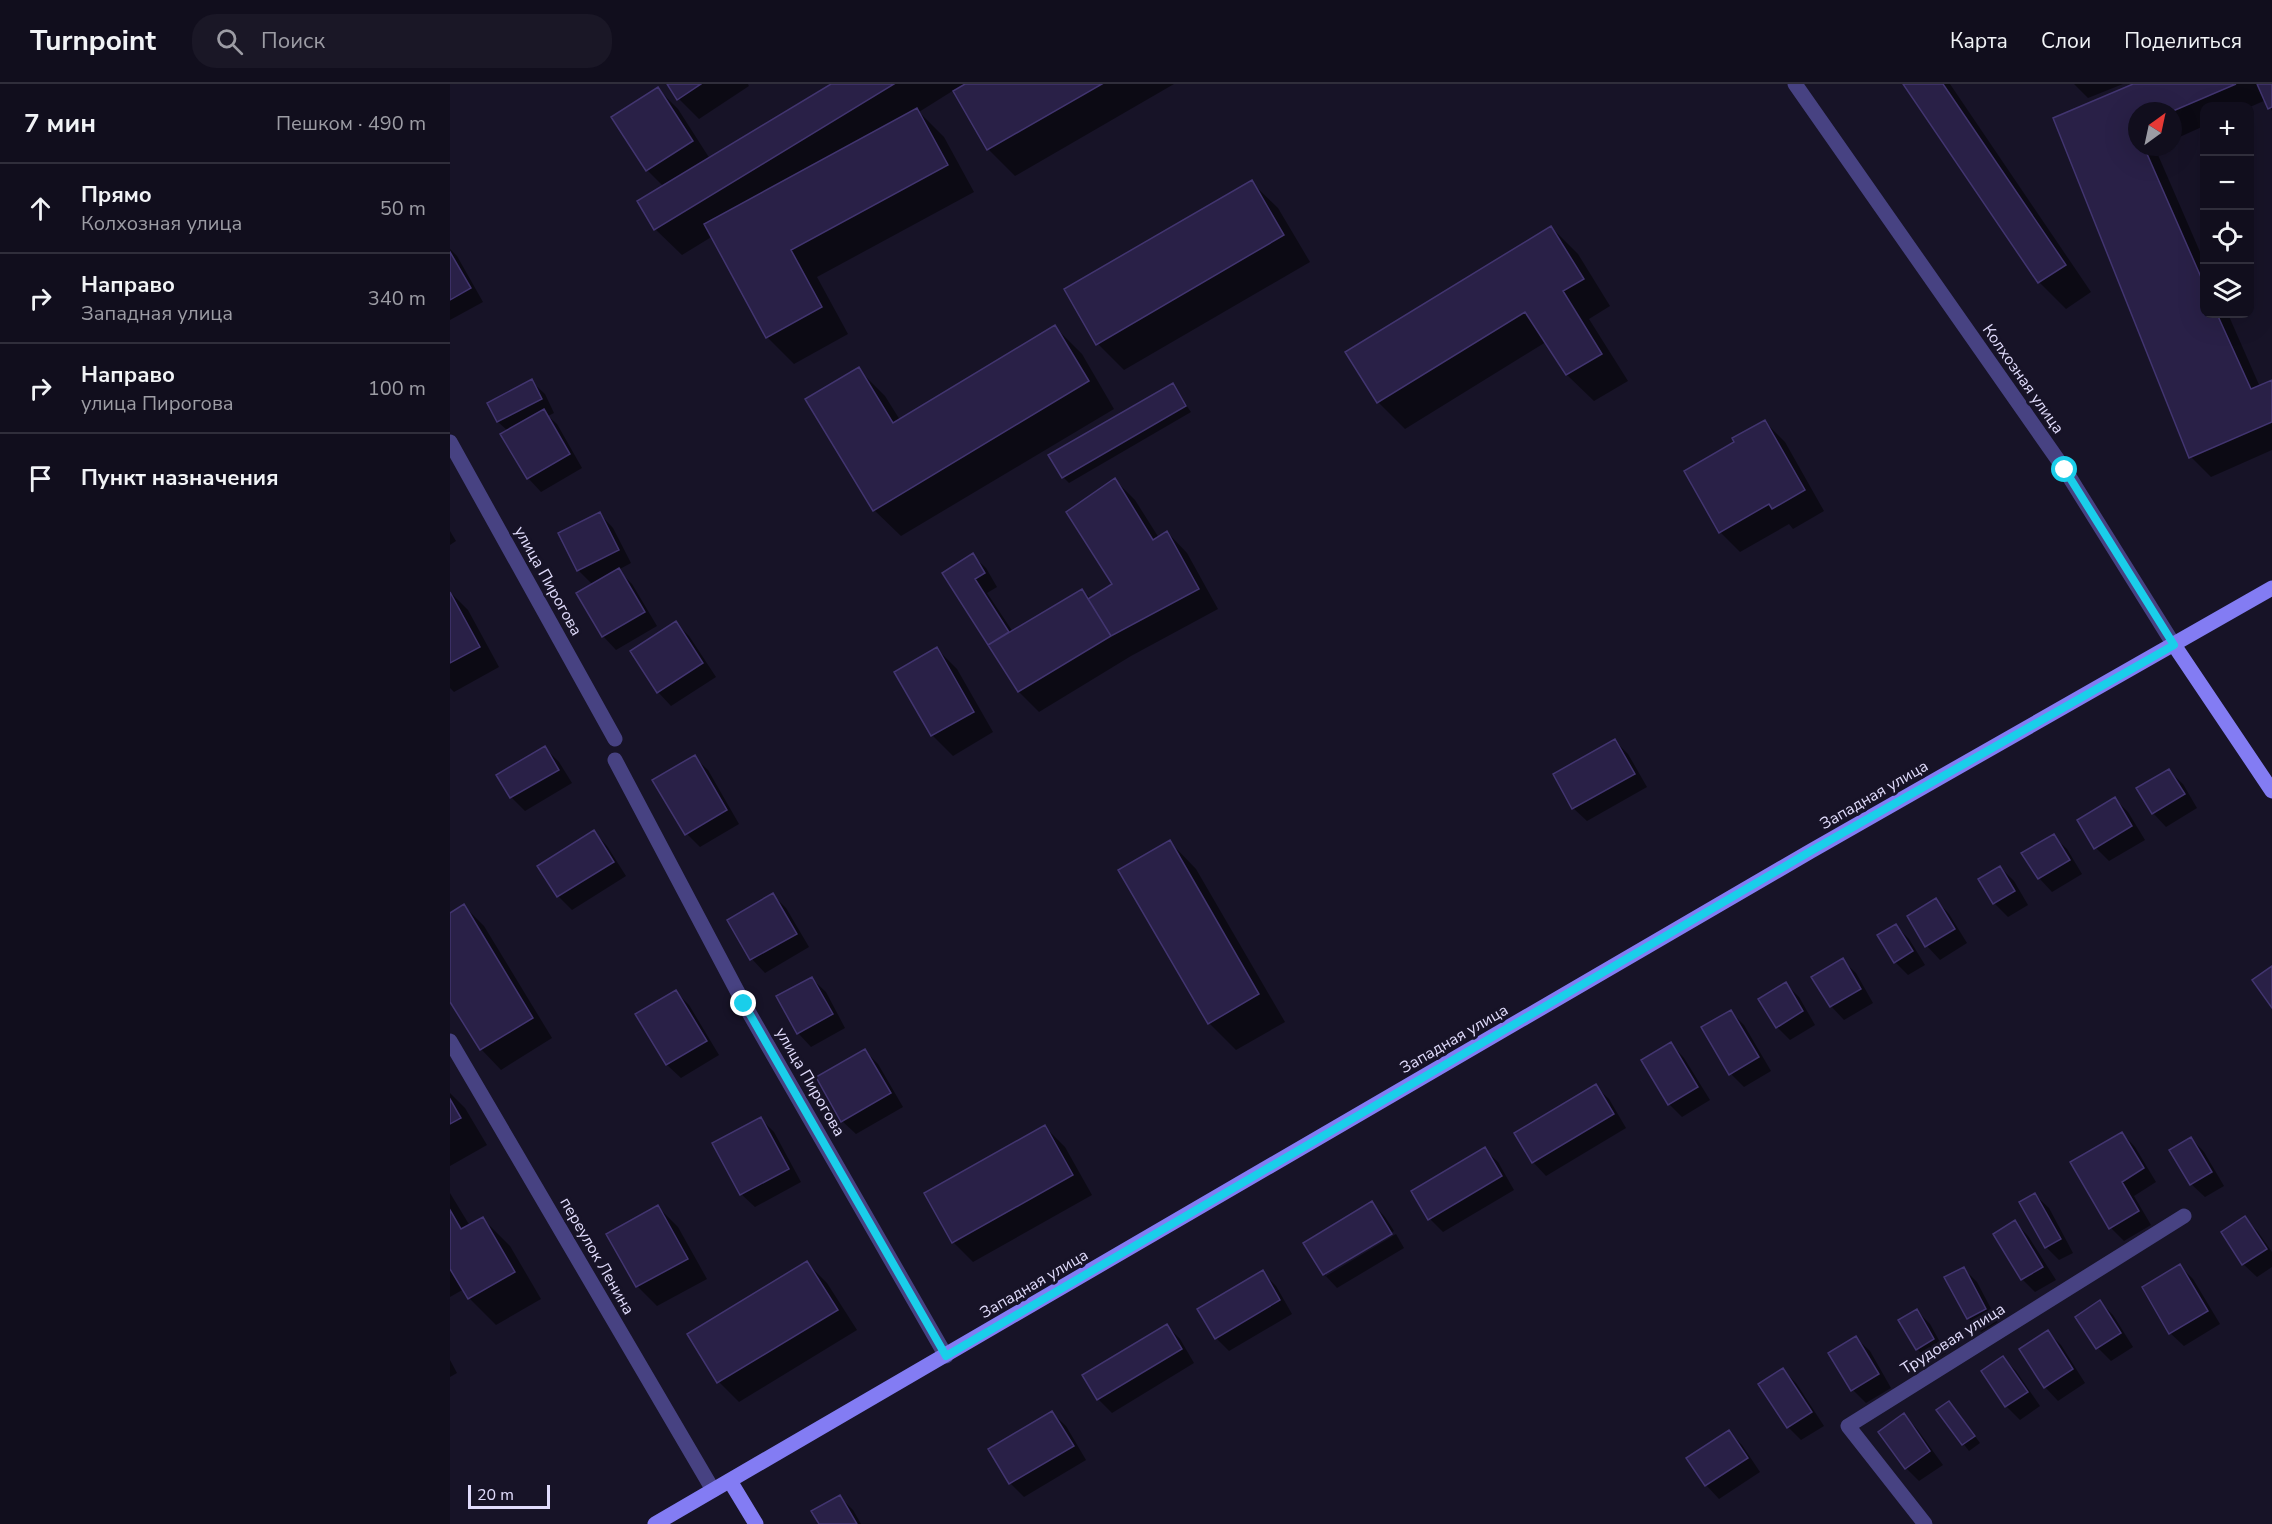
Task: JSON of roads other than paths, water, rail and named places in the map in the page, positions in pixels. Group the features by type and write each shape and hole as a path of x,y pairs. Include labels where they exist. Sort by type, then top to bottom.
{"street":[{"name":"Колхозная улица","path":"1796,84 2065,470 2174,645 2272,791"},
{"name":"улица Пирогова","path":"450,442 615,739"},
{"name":"Западная улица","path":"655,1524 1821,845 2272,588"},
{"name":"улица Пирогова","path":"615,760 744,1004 946,1356"},
{"name":"переулок Ленина","path":"450,1041 713,1490"},
{"name":"Трудовая улица","path":"1925,1524 1848,1426 2184,1216"},
{"path":"730,1480 756,1524"}]}
